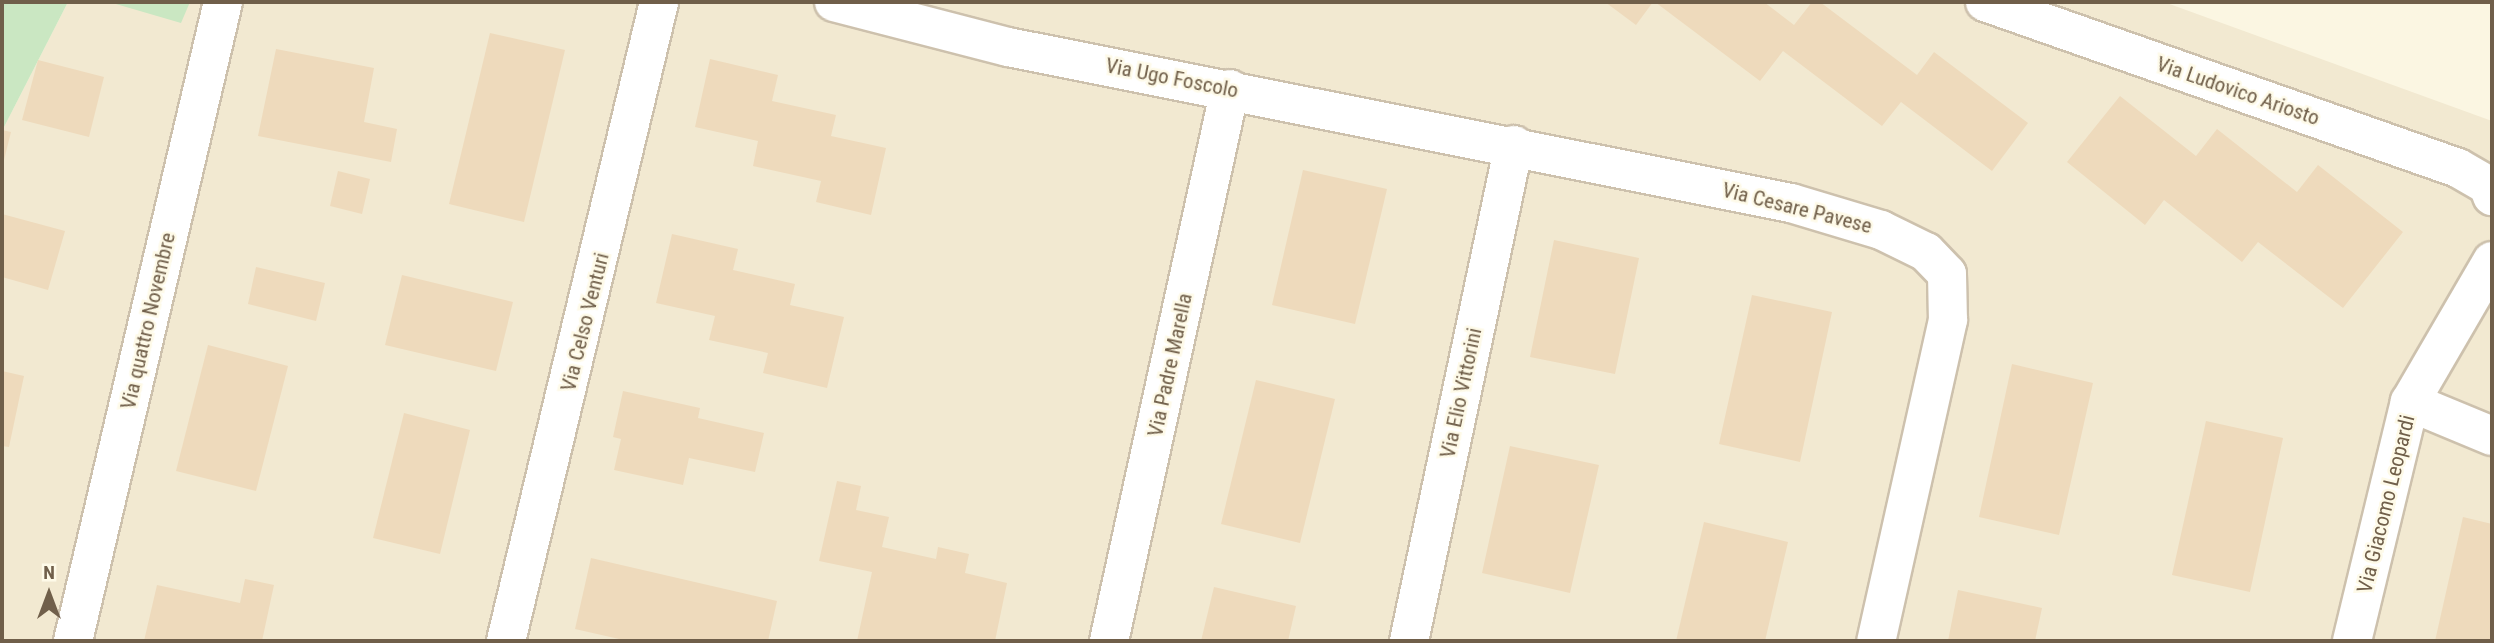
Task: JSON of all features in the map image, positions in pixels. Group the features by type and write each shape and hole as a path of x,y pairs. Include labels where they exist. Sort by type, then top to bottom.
{"street":[{"name":"Via quattro Novembre","path":"73,641 223,2"},
{"name":"Via Celso Venturi","path":"506,641 659,2"},
{"name":"Via Ugo Foscolo","path":"834,2 1008,47 1514,145"},
{"name":"Via Ludovico Ariosto","path":"1985,2 2458,168 2490,190"},
{"name":"Via Padre Marella","path":"1109,641 1230,89"},
{"name":"Via Elio Vittorini","path":"1409,641 1514,145"},
{"name":"Via Cesare Pavese","path":"1514,145 1836,216 1926,252 1947,274 1948,320 1875,641"},
{"name":"Via Giacomo Leopardi","path":"2353,641 2410,402 2492,261"},
{"path":"2410,402 2492,436"}],"shaded area":[{"path":"68,2 2164,2 2492,121 2492,641 2,641 2,131"}],"green space":[{"path":"2,2 68,2 2,131"},
{"path":"109,2 190,2 181,23"}],"building":[{"path":"1605,2 1653,2 1636,25"},
{"path":"1655,2 1764,2 1794,25 1812,2 1820,2 1917,75 1934,52 2028,123 1992,171 1901,102 1882,126 1783,51 1760,81"},
{"path":"490,33 565,50 524,222 449,204"},
{"path":"276,49 374,68 364,122 397,129 391,162 258,136"},
{"path":"710,59 778,75 772,101 836,115 831,136 886,148 871,215 816,202 821,181 753,166 758,141 695,127"},
{"path":"38,60 104,77 89,137 22,120"},
{"path":"2120,96 2196,156 2217,129 2297,192 2318,165 2403,232 2343,308 2258,242 2242,262 2164,200 2145,225 2067,162"},
{"path":"2,130 11,132 3,164 2,163"},
{"path":"1303,170 1387,189 1355,324 1272,305"},
{"path":"338,171 370,179 362,214 330,206"},
{"path":"2,214 65,231 48,290 2,277"},
{"path":"672,234 738,249 733,270 795,284 790,305 844,317 827,388 763,373 768,353 709,340 715,316 656,303"},
{"path":"1554,240 1639,258 1615,374 1530,357"},
{"path":"256,267 325,283 316,321 248,304"},
{"path":"402,275 513,302 496,371 385,345"},
{"path":"1752,295 1832,312 1800,462 1719,444"},
{"path":"208,345 288,366 256,491 176,471"},
{"path":"2012,364 2093,383 2059,535 1979,517"},
{"path":"2,371 24,376 9,447 2,446"},
{"path":"1256,380 1335,399 1300,543 1221,524"},
{"path":"623,391 700,408 698,418 764,433 755,472 689,458 683,485 614,470 621,439 613,437"},
{"path":"404,413 470,430 440,554 373,538"},
{"path":"2206,421 2283,438 2250,592 2172,575"},
{"path":"1510,446 1599,465 1570,593 1482,573"},
{"path":"837,481 861,486 856,510 889,517 882,547 936,559 938,547 969,554 965,573 1007,583 995,641 857,641 872,572 819,561"},
{"path":"2463,517 2492,524 2492,641 2435,641"},
{"path":"1704,522 1788,542 1765,641 1676,641"},
{"path":"591,558 777,601 768,641 628,641 575,629"},
{"path":"245,579 274,585 262,641 144,641 157,585 240,603"},
{"path":"1214,587 1296,606 1288,641 1201,641"},
{"path":"1958,590 2042,608 2035,641 1948,641"}]}
